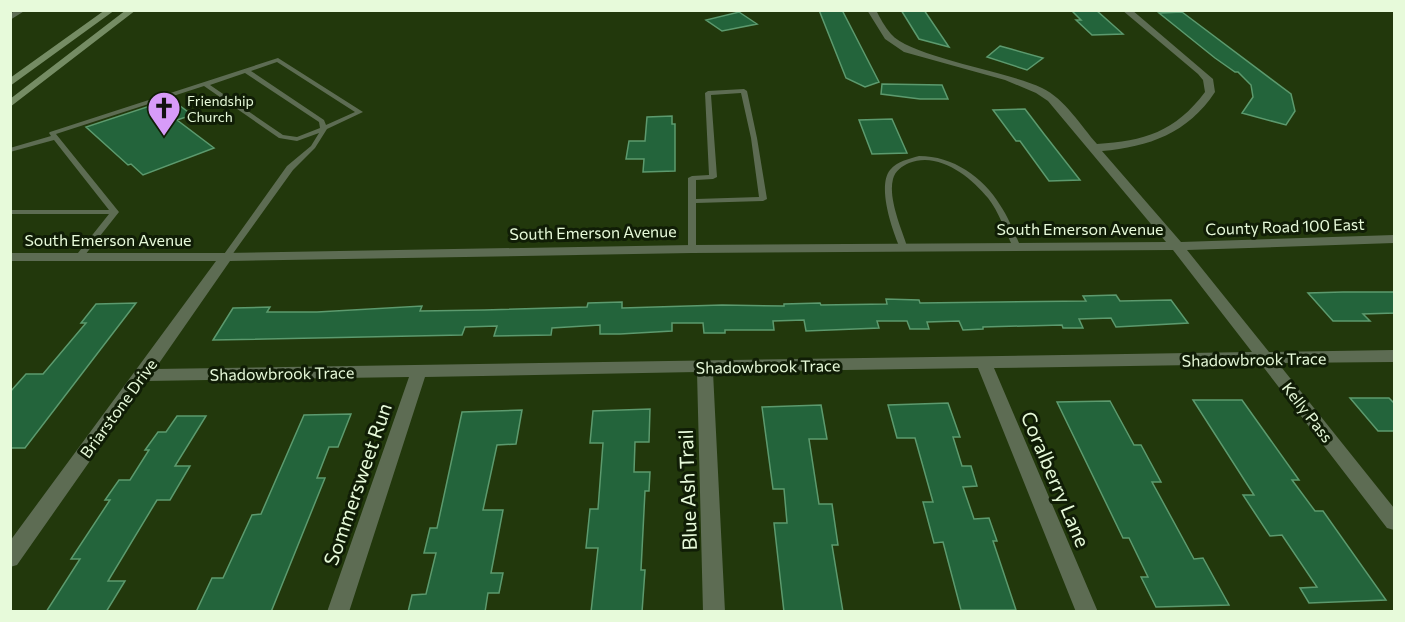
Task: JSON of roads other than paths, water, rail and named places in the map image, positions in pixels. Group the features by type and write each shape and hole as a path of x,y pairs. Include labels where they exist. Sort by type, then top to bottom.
{"main road":[{"path":"10,83 111,10"},
{"path":"10,104 132,10"}],"street":[{"path":"10,18 22,10"},
{"name":"Kelly Pass","path":"871,10 888,37 907,50 1009,78 1040,91 1052,99 1177,246 1395,522"},
{"path":"1095,148 1135,145 1154,140 1166,133 1210,92 1208,79 1201,72 1126,10"},
{"path":"916,65 928,57"},
{"name":"County Road 100 East","path":"1177,246 1395,239"},
{"name":"South Emerson Avenue","path":"10,257 226,257 903,246 1177,246"},
{"name":"Briarstone Drive","path":"10,558 226,257"},
{"name":"Shadowbrook Trace","path":"142,375 1267,360 1395,356"},
{"name":"Coralberry Lane","path":"984,364 1087,612"},
{"name":"Blue Ash Trail","path":"705,367 714,612"},
{"name":"Sommersweet Run","path":"338,612 419,371"}],"lane":[{"path":"115,212 52,134 278,60 360,112 297,139 281,137 205,84"},
{"path":"226,257 290,168 314,147 324,128 322,121 246,71"},
{"path":"692,201 763,199 744,91 708,93 713,177 692,178 692,201 692,249"},
{"path":"10,150 55,137"},
{"path":"903,246 888,189 889,177 899,164 914,158 929,156 940,159 965,174 992,198 1017,247"},
{"path":"10,212 115,212"},
{"path":"78,258 115,212"}],"place":[{"name":"Friendship Church","path":"164,137"}]}
